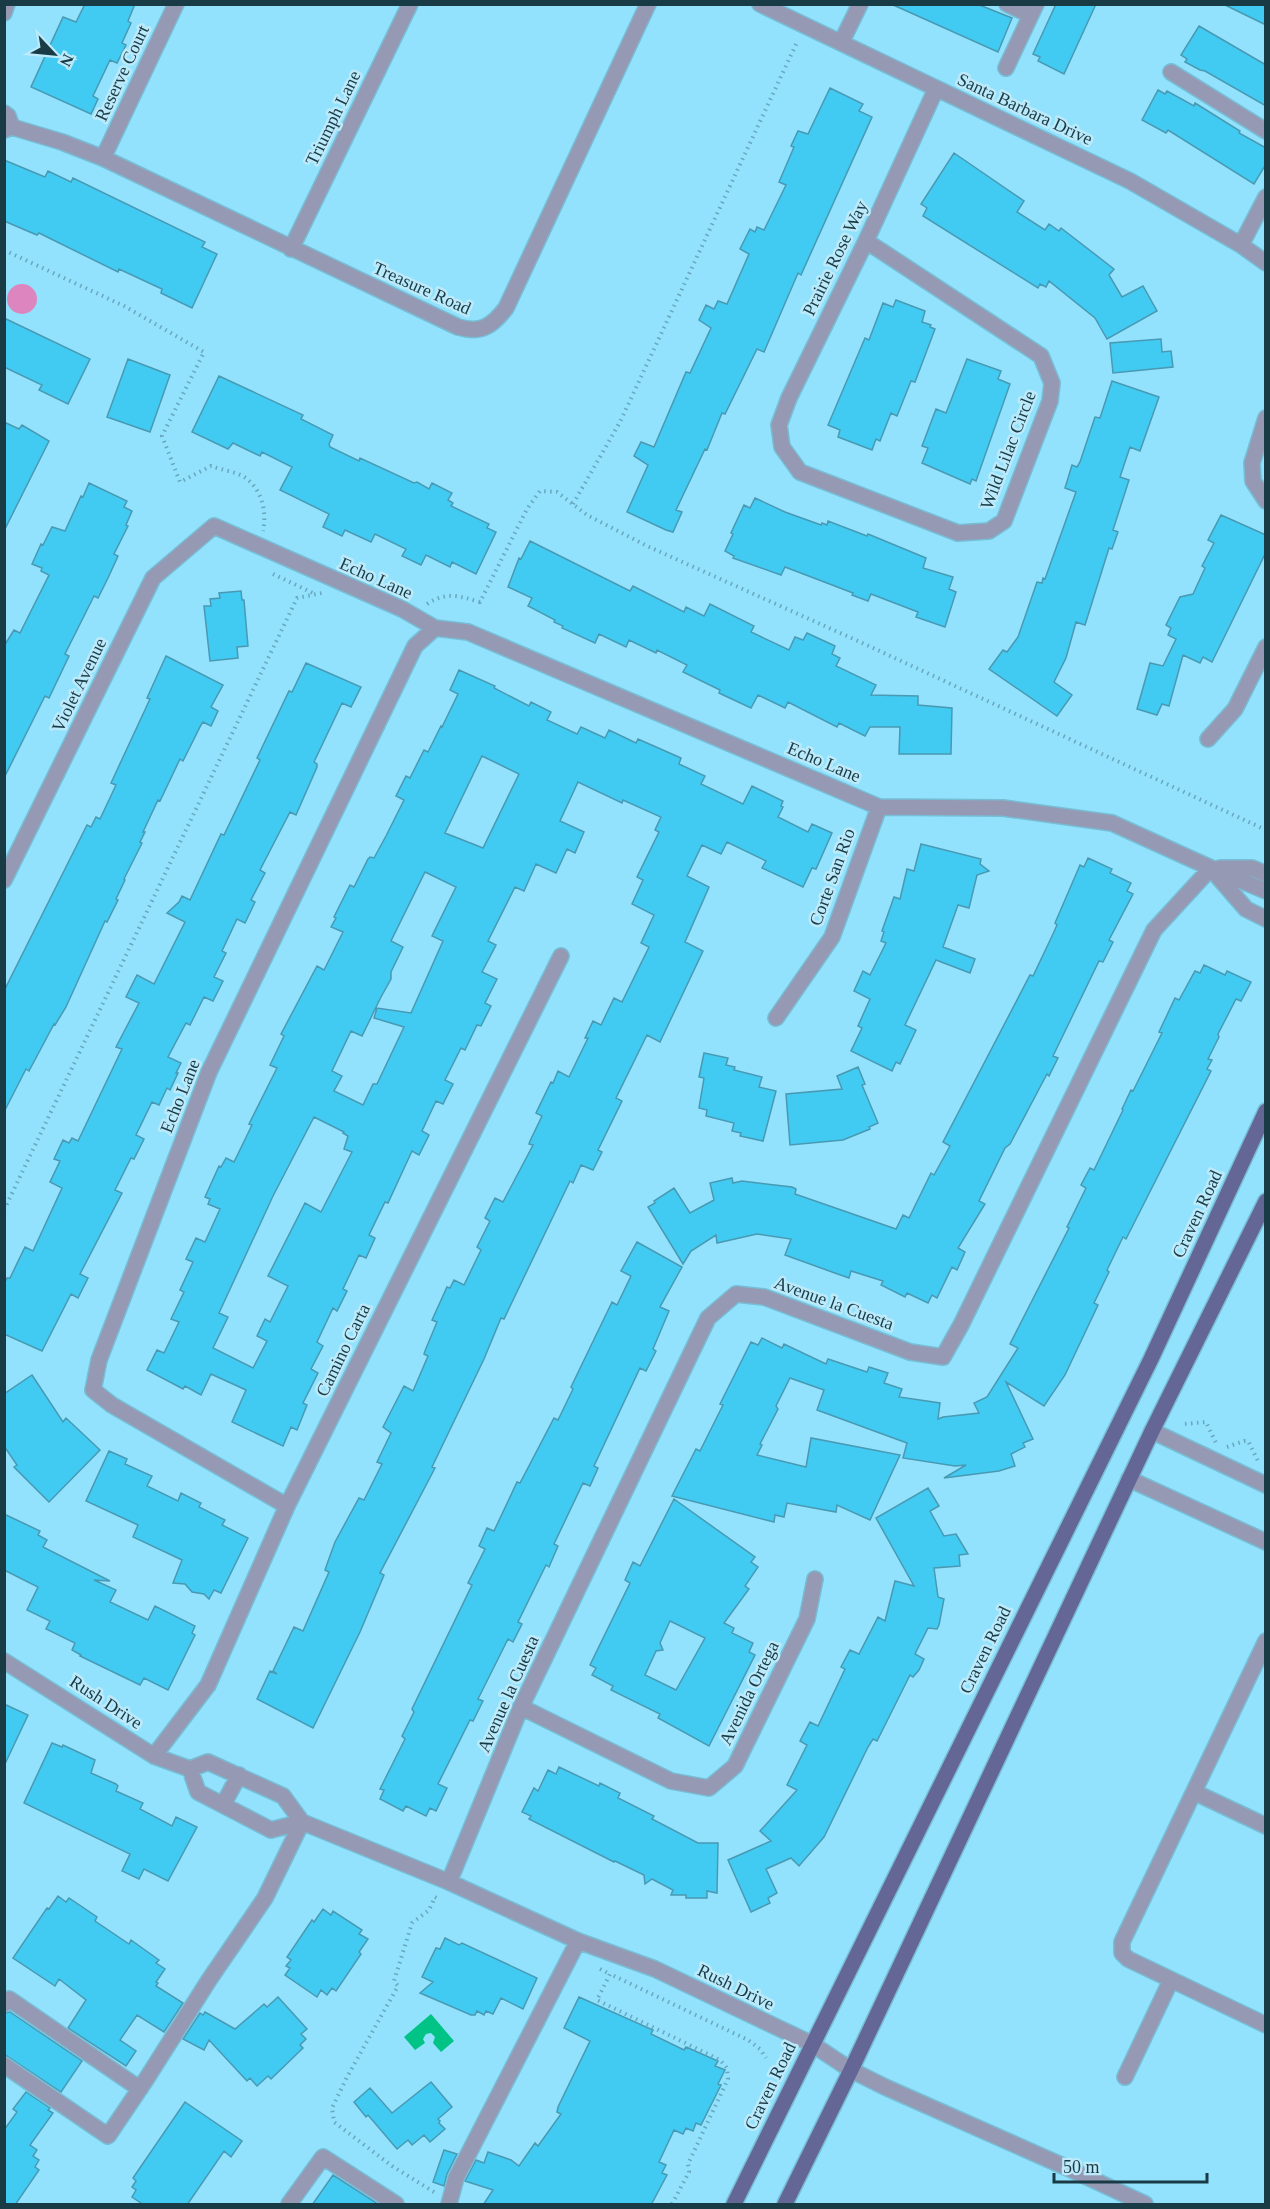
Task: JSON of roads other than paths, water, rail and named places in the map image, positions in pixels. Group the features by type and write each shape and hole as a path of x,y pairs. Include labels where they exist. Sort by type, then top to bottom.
{"main road":[{"name":"Craven Road","path":"734,2205 1150,1359 1266,1111"},
{"path":"785,2205 851,2070 1129,1479 1266,1201"}],"street":[{"path":"4,13 7,4"},
{"name":"Reserve Court","path":"104,158 176,4"},
{"name":"Triumph Lane","path":"291,249 410,4"},
{"name":"Treasure Road","path":"4,113 8,116 8,128 62,142 104,158 458,327 469,331 481,330 495,322 506,308 648,4"},
{"name":"Santa Barbara Drive","path":"760,4 1130,181 1241,245 1266,263"},
{"path":"841,43 860,4"},
{"path":"1006,68 1033,10 1007,4"},
{"path":"1171,72 1266,131"},
{"name":"Prairie Rose Way","path":"782,447 779,425 789,398 866,241 936,88"},
{"path":"1241,245 1266,198"},
{"name":"Wild Lilac Circle","path":"782,447 800,472 958,533 990,531 1004,521 1050,401 1052,383 1041,356 866,241"},
{"path":"1266,418 1252,463 1253,481 1266,501"},
{"name":"Echo Lane","path":"214,526 415,616 435,628 468,632 879,807 1003,808 1112,823 1266,891"},
{"name":"Violet Avenue","path":"4,880 153,578 214,526"},
{"name":"Echo Lane","path":"287,1506 112,1405 93,1390 99,1360 209,1072 415,646 435,628"},
{"path":"1208,739 1235,709 1266,647"},
{"name":"Corte San Rio","path":"776,1018 832,936 879,807"},
{"name":"Echo Lane","path":"1211,868 1252,867 1266,873"},
{"name":"Echo Lane","path":"1211,868 1246,909 1266,919"},
{"name":"Avenue la Cuesta","path":"449,1882 521,1707 708,1318 736,1294 764,1297 910,1352 943,1357 961,1325 1154,930 1211,868"},
{"name":"Camino Carta","path":"154,1756 208,1685 287,1506 561,956"},
{"path":"1152,1431 1266,1485"},
{"path":"1129,1479 1266,1542"},
{"name":"Avenida Ortega","path":"521,1707 671,1781 709,1788 735,1766 807,1619 815,1580"},
{"path":"1266,1641 1122,1942 1122,1953 1128,1959 1266,2025"},
{"name":"Rush Drive","path":"4,1660 154,1756 190,1769 208,1762 238,1775 283,1796 302,1822 449,1882 574,1948 655,1969 812,2044 851,2070 1145,2205"},
{"path":"190,1769 198,1792 271,1830 302,1822"},
{"path":"223,1805 238,1775"},
{"path":"1194,1792 1266,1826"},
{"path":"4,2065 108,2136 265,1898 302,1822"},
{"path":"450,2201 456,2178 574,1948"},
{"path":"1125,2077 1172,1980"},
{"path":"4,2004 9,1999 140,2089"},
{"path":"289,2205 323,2157 396,2205"}]}
